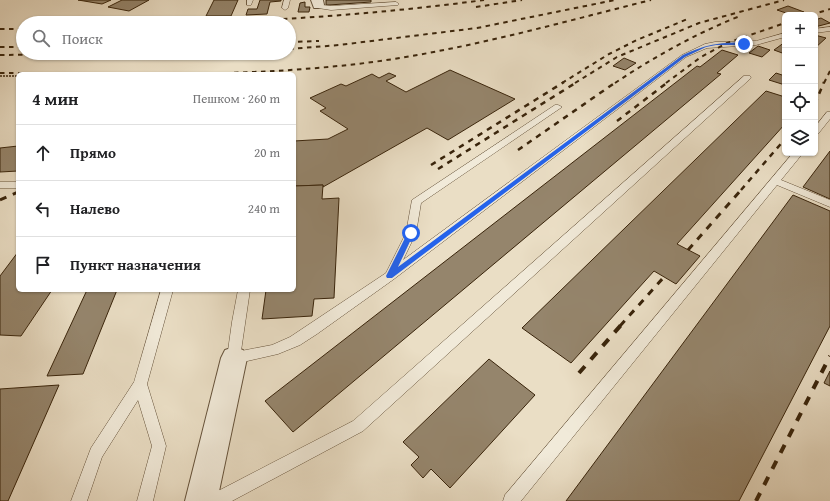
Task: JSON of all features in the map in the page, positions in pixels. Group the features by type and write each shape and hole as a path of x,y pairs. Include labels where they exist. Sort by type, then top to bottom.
{"street":[{"path":"201,500 234,358"}],"lane":[{"path":"285,8 287,0"},
{"path":"318,2 320,7 331,8 396,4"},
{"path":"818,31 830,29"},
{"path":"244,292 238,322 234,358 273,350 295,341 314,330 390,276 684,56 705,46 716,44 756,43 782,36"},
{"path":"201,500 222,498 358,426 747,78"},
{"path":"390,276 411,233 416,202 558,106"},
{"path":"818,128 830,114"},
{"path":"511,501 796,156"},
{"path":"775,181 830,204"},
{"path":"0,185 16,185"},
{"path":"80,501 96,453 140,384 166,292"},
{"path":"140,384 159,446 145,501"}],"path":[{"path":"0,76 16,76"}],"building":[{"path":"78,0 111,0 102,4"},
{"path":"122,0 149,0 129,11 108,7"},
{"path":"214,0 238,0 231,16 206,16"},
{"path":"260,0 281,1 270,2 267,14 246,15 248,9 257,9"},
{"path":"326,0 371,0 371,2 326,5"},
{"path":"305,2 305,7 310,7 309,12 298,12 300,3"},
{"path":"788,6 804,12 783,12 777,10"},
{"path":"821,18 830,23 818,26 818,19"},
{"path":"818,36 826,38 818,45"},
{"path":"782,44 782,53 774,50"},
{"path":"758,46 770,50 762,57 749,53"},
{"path":"722,50 738,55 717,73 721,74 293,432 265,401 697,66 700,67"},
{"path":"624,58 636,63 625,70 613,66"},
{"path":"450,70 515,99 448,140 427,128 323,187 323,185 296,186 296,141 328,139 348,129 320,111 326,108 310,98 341,84 346,86 372,74 379,78 389,73 396,76 386,81 406,92"},
{"path":"776,73 782,75 782,84 769,80"},
{"path":"766,91 782,96 782,127 677,244 700,256 676,284 654,271 571,363 522,328"},
{"path":"16,146 16,171 0,172 0,148"},
{"path":"830,151 830,199 803,187"},
{"path":"323,185 322,199 339,198 334,298 314,299 312,316 262,319 266,292 296,292 296,186"},
{"path":"793,195 830,211 830,326 739,501 566,501"},
{"path":"16,255 16,292 51,292 21,336 0,335 0,276"},
{"path":"86,292 116,292 83,374 47,376"},
{"path":"489,359 535,395 450,488 431,469 423,478 411,465 419,457 403,442"},
{"path":"830,371 830,386 824,383"},
{"path":"59,385 8,501 0,501 0,389"}],"railway":[{"path":"296,18 411,9 484,0"},
{"path":"476,7 522,0"},
{"path":"296,48 339,45 477,28 615,0"},
{"path":"257,72 327,67 408,57 478,43 651,0"},
{"path":"575,83 617,57 699,23 784,0"},
{"path":"818,13 830,9"},
{"path":"615,83 675,46 740,16"},
{"path":"562,83 609,54 637,40 690,18"},
{"path":"666,83 701,57 727,43 782,24"},
{"path":"0,29 16,29"},
{"path":"296,42 319,41"},
{"path":"0,47 16,47"},
{"path":"0,55 16,55"},
{"path":"824,83 830,71"},
{"path":"0,73 16,73"},
{"path":"431,165 564,82"},
{"path":"438,169 577,82"},
{"path":"518,150 616,82"},
{"path":"617,121 668,82"},
{"path":"818,97 824,82"},
{"path":"741,190 782,142"},
{"path":"688,250 742,189"},
{"path":"0,200 16,193"},
{"path":"620,326 664,277"},
{"path":"579,373 621,325"},
{"path":"756,501 830,356"}],"route":[{"path":"411,233 390,276 684,56 705,46 727,43 744,44"}]}
